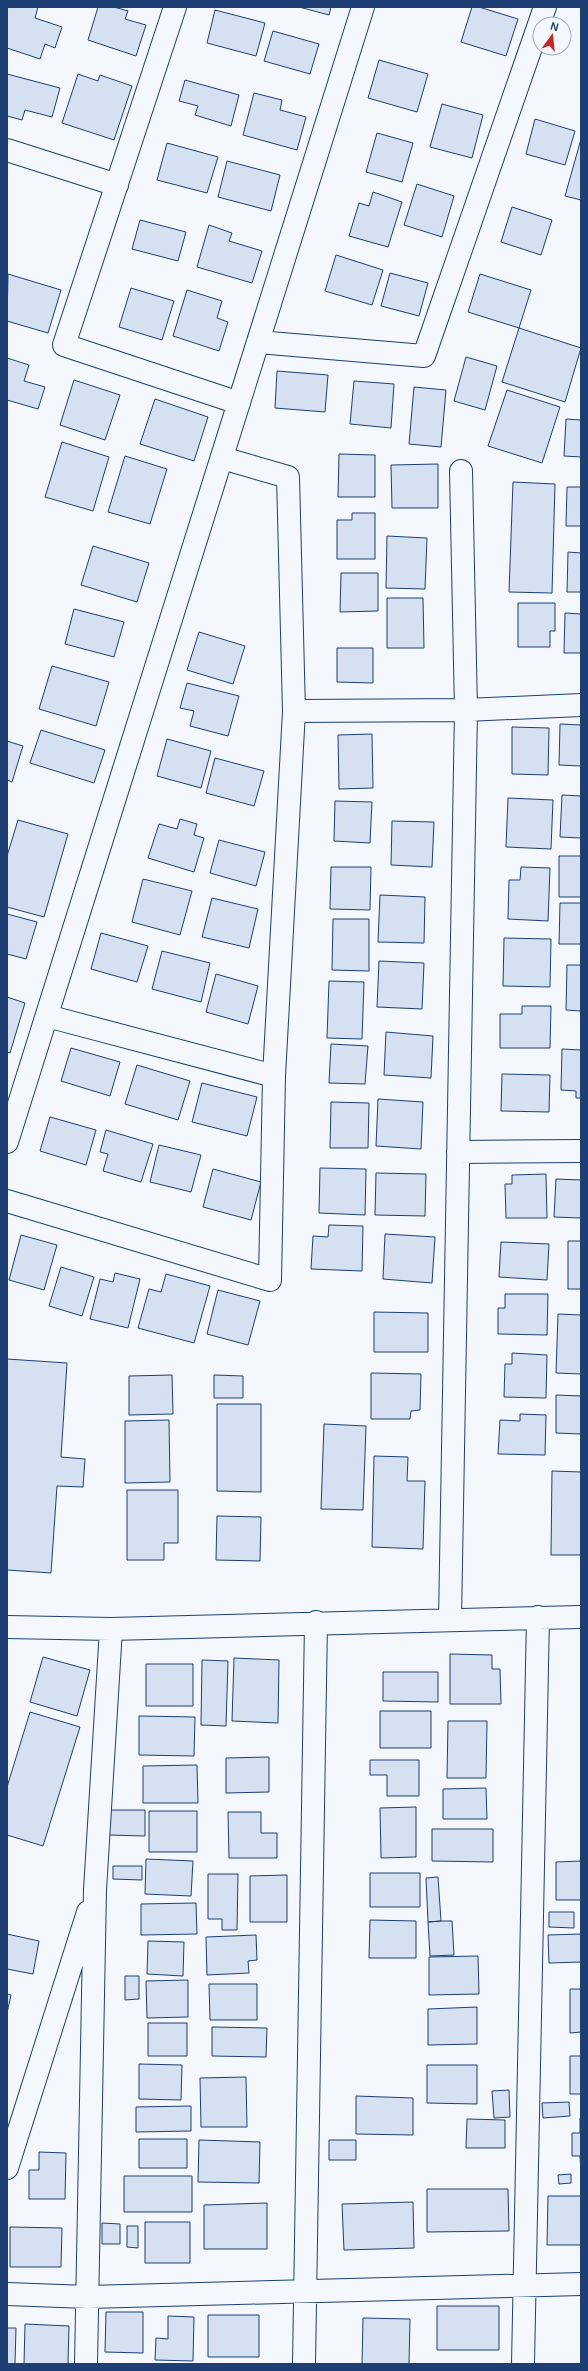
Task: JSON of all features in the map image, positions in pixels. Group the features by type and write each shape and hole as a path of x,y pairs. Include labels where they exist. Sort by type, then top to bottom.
{"street":[{"path":"175,7 64,345 239,403"},
{"path":"7,1142 363,7"},
{"path":"258,342 424,356 545,7"},
{"path":"7,150 116,185"},
{"path":"7,1201 270,1280 274,1076 294,711 288,477 222,458"},
{"path":"450,1620 466,710 461,471"},
{"path":"294,711 466,710 581,705"},
{"path":"47,1016 274,1076"},
{"path":"458,1152 581,1151"},
{"path":"7,1627 111,1629 316,1622 581,1617"},
{"path":"523,2364 538,1618"},
{"path":"304,2364 316,1622"},
{"path":"86,2364 95,1890 111,1629"},
{"path":"7,2168 95,1890"},
{"path":"7,2294 88,2297 305,2292 524,2284 581,2284"}],"building":[{"path":"7,7 38,7 35,18 62,27 55,48 45,44 40,59 7,48"},
{"path":"98,7 114,7 128,11 125,19 146,25 136,56 88,40"},
{"path":"299,7 331,7 329,15"},
{"path":"472,7 479,7 518,19 506,56 461,42"},
{"path":"215,10 265,23 256,56 207,43"},
{"path":"273,31 319,44 310,74 264,61"},
{"path":"379,60 428,74 417,112 368,98"},
{"path":"7,74 60,88 52,117 25,110 22,120 7,116"},
{"path":"78,74 98,81 100,75 132,86 114,140 62,123"},
{"path":"185,80 239,95 231,126 195,115 198,106 179,101"},
{"path":"254,93 282,100 280,110 306,117 297,150 243,135"},
{"path":"442,104 483,115 472,158 430,147"},
{"path":"535,119 575,131 565,165 526,154"},
{"path":"377,133 413,143 402,182 366,172"},
{"path":"581,139 581,200 565,196"},
{"path":"167,143 218,157 207,193 157,180"},
{"path":"227,161 280,175 271,211 218,197"},
{"path":"417,184 454,196 442,237 404,225"},
{"path":"373,192 402,202 388,247 349,236 359,203 369,206"},
{"path":"512,207 552,220 541,255 501,242"},
{"path":"140,220 186,232 178,261 132,249"},
{"path":"209,225 232,233 229,241 262,251 252,283 197,267"},
{"path":"336,255 383,270 372,305 325,291"},
{"path":"390,273 428,283 419,316 381,306"},
{"path":"8,274 61,290 48,333 7,321"},
{"path":"480,274 531,290 519,328 468,312"},
{"path":"131,288 174,301 162,340 119,327"},
{"path":"187,290 222,301 217,318 228,322 219,351 173,336"},
{"path":"519,328 581,348 565,402 502,382"},
{"path":"466,357 497,366 485,410 454,401"},
{"path":"7,358 29,365 24,381 45,387 38,409 7,400"},
{"path":"277,371 328,375 325,412 275,408"},
{"path":"74,380 120,395 105,440 60,425"},
{"path":"354,381 394,384 391,428 350,424"},
{"path":"414,387 446,390 441,447 409,444"},
{"path":"507,390 560,407 542,463 488,446"},
{"path":"155,399 208,417 194,461 140,444"},
{"path":"566,419 581,420 581,457 564,456"},
{"path":"62,442 109,457 93,511 45,497"},
{"path":"339,454 375,455 375,497 338,497"},
{"path":"125,456 167,469 150,524 108,512"},
{"path":"438,464 438,508 392,508 391,465"},
{"path":"513,482 555,484 552,593 509,592"},
{"path":"567,487 581,487 581,526 566,526"},
{"path":"352,513 375,513 375,559 337,559 337,520 352,520"},
{"path":"387,536 427,538 425,589 386,588"},
{"path":"93,546 149,563 137,602 81,585"},
{"path":"568,552 581,553 581,592 567,592"},
{"path":"341,573 378,573 378,611 340,612"},
{"path":"387,598 423,598 424,648 387,648"},
{"path":"518,603 555,603 555,631 550,631 550,647 518,647"},
{"path":"74,609 124,622 114,657 65,644"},
{"path":"565,613 581,614 581,653 564,653"},
{"path":"199,632 245,646 233,684 187,670"},
{"path":"337,648 373,648 373,683 337,682"},
{"path":"52,666 109,682 96,726 39,709"},
{"path":"187,683 239,696 228,736 190,726 194,711 180,708"},
{"path":"560,724 581,725 581,766 559,765"},
{"path":"512,727 549,728 548,775 512,774"},
{"path":"41,730 105,750 94,783 30,763"},
{"path":"372,734 373,788 339,789 338,735"},
{"path":"167,739 211,751 201,788 157,776"},
{"path":"7,741 23,746 12,782 7,780"},
{"path":"215,758 264,771 254,806 206,793"},
{"path":"562,795 581,796 581,838 560,837"},
{"path":"508,798 553,800 551,849 506,847"},
{"path":"335,801 372,802 370,843 334,841"},
{"path":"180,819 197,824 194,835 204,838 194,872 148,858 159,824 177,829"},
{"path":"18,820 68,834 44,917 7,907 7,856"},
{"path":"392,821 434,822 432,867 391,865"},
{"path":"219,840 265,852 256,886 210,873"},
{"path":"559,856 581,856 581,897 559,897"},
{"path":"331,867 371,867 370,910 330,909"},
{"path":"521,867 550,868 548,921 508,919 509,880 520,880"},
{"path":"143,879 192,891 180,935 132,922"},
{"path":"380,895 425,897 424,943 378,942"},
{"path":"212,898 258,909 249,948 202,937"},
{"path":"560,903 581,903 581,944 559,944"},
{"path":"7,914 37,922 26,959 7,954"},
{"path":"333,919 369,919 369,971 332,970"},
{"path":"101,933 148,946 137,982 91,969"},
{"path":"504,938 551,939 550,987 503,986"},
{"path":"162,951 210,963 201,1002 152,989"},
{"path":"379,961 424,963 422,1009 377,1007"},
{"path":"567,965 581,965 581,1011 566,1010"},
{"path":"216,974 258,986 248,1024 206,1012"},
{"path":"329,981 364,982 362,1039 327,1038"},
{"path":"7,997 25,1003 10,1053 7,1052"},
{"path":"522,1006 551,1006 550,1048 500,1048 500,1014 522,1014"},
{"path":"386,1032 433,1036 431,1078 384,1075"},
{"path":"331,1044 368,1046 365,1084 329,1083"},
{"path":"71,1048 120,1062 110,1096 61,1081"},
{"path":"562,1049 581,1050 581,1098 576,1098 576,1091 561,1090"},
{"path":"137,1065 190,1081 178,1120 125,1104"},
{"path":"502,1074 550,1075 549,1112 501,1111"},
{"path":"202,1083 257,1097 247,1136 192,1122"},
{"path":"378,1099 423,1102 421,1149 376,1146"},
{"path":"331,1102 369,1103 368,1148 330,1148"},
{"path":"50,1117 96,1130 86,1165 40,1151"},
{"path":"106,1130 153,1144 141,1182 103,1171 108,1154 100,1152"},
{"path":"159,1145 201,1155 191,1192 150,1182"},
{"path":"320,1168 366,1169 365,1215 319,1213"},
{"path":"213,1169 261,1182 251,1220 203,1207"},
{"path":"376,1173 426,1174 425,1216 375,1215"},
{"path":"546,1174 547,1218 506,1218 505,1184 512,1184 512,1175"},
{"path":"556,1179 581,1180 581,1218 554,1217"},
{"path":"329,1225 363,1226 362,1271 311,1269 313,1236 328,1237"},
{"path":"385,1234 435,1237 432,1283 383,1279"},
{"path":"21,1235 57,1245 44,1290 9,1280"},
{"path":"568,1241 581,1241 581,1289 568,1289"},
{"path":"501,1242 549,1244 547,1280 499,1277"},
{"path":"61,1267 94,1277 82,1316 49,1306"},
{"path":"115,1273 140,1279 128,1328 90,1319 100,1279 113,1282"},
{"path":"166,1274 210,1286 194,1343 138,1328 149,1289 161,1292"},
{"path":"218,1290 260,1301 248,1345 207,1334"},
{"path":"505,1294 548,1294 547,1335 498,1334 498,1308 505,1308"},
{"path":"374,1312 428,1313 428,1352 374,1352"},
{"path":"558,1314 581,1315 581,1374 556,1373"},
{"path":"512,1353 547,1355 546,1398 504,1397 505,1364 512,1364"},
{"path":"7,1359 67,1363 61,1457 85,1459 83,1487 57,1486 51,1573 7,1570"},
{"path":"371,1373 421,1374 420,1410 411,1411 410,1419 371,1419"},
{"path":"172,1375 173,1414 129,1415 129,1376"},
{"path":"214,1375 243,1376 243,1398 214,1398"},
{"path":"556,1395 581,1396 581,1434 556,1433"},
{"path":"217,1404 261,1404 261,1492 217,1491"},
{"path":"520,1414 546,1415 545,1455 498,1454 500,1420 520,1421"},
{"path":"169,1420 170,1482 125,1483 125,1421"},
{"path":"324,1424 366,1426 363,1510 321,1509"},
{"path":"374,1456 408,1457 407,1481 425,1481 423,1549 372,1547"},
{"path":"552,1471 581,1472 581,1555 551,1555"},
{"path":"127,1490 178,1490 178,1543 164,1543 164,1560 127,1560"},
{"path":"217,1516 261,1517 260,1561 216,1560"},
{"path":"450,1654 492,1655 492,1669 500,1669 501,1704 450,1704"},
{"path":"43,1657 90,1670 77,1716 30,1702"},
{"path":"234,1658 279,1660 278,1723 232,1721"},
{"path":"202,1660 228,1661 226,1726 201,1725"},
{"path":"146,1664 193,1664 193,1706 146,1706"},
{"path":"383,1672 438,1672 438,1702 383,1701"},
{"path":"380,1711 431,1711 431,1748 380,1748"},
{"path":"30,1712 80,1727 43,1846 7,1835 7,1787"},
{"path":"139,1716 195,1717 194,1756 139,1755"},
{"path":"448,1721 487,1721 486,1778 447,1778"},
{"path":"269,1757 269,1792 226,1793 226,1758"},
{"path":"370,1760 419,1760 419,1796 387,1796 387,1775 370,1775"},
{"path":"197,1765 198,1803 143,1803 143,1766"},
{"path":"486,1788 487,1819 443,1819 443,1789"},
{"path":"416,1807 416,1857 381,1858 380,1808"},
{"path":"108,1810 145,1810 145,1836 108,1835"},
{"path":"149,1811 197,1811 197,1852 149,1852"},
{"path":"228,1812 261,1812 261,1833 277,1833 277,1858 229,1858"},
{"path":"432,1829 493,1829 493,1862 432,1861"},
{"path":"146,1859 193,1861 191,1896 145,1894"},
{"path":"581,1861 581,1900 556,1900 556,1862"},
{"path":"113,1866 142,1866 142,1880 113,1879"},
{"path":"370,1873 420,1873 420,1907 370,1907"},
{"path":"208,1874 238,1874 237,1930 222,1930 222,1919 208,1919"},
{"path":"287,1875 287,1922 250,1922 250,1876"},
{"path":"438,1877 441,1921 428,1922 426,1878"},
{"path":"196,1903 197,1934 141,1935 141,1904"},
{"path":"549,1912 574,1912 574,1928 549,1927"},
{"path":"370,1920 416,1921 416,1958 369,1958"},
{"path":"452,1921 454,1955 430,1956 428,1922"},
{"path":"7,1934 39,1941 33,1974 7,1969"},
{"path":"581,1934 581,1962 549,1963 548,1935"},
{"path":"256,1935 257,1960 248,1961 249,1973 207,1975 206,1937"},
{"path":"148,1941 184,1942 183,1976 147,1974"},
{"path":"478,1956 479,1994 429,1995 429,1957"},
{"path":"125,1976 139,1976 139,1999 125,2000"},
{"path":"188,1980 188,2017 147,2018 146,1981"},
{"path":"209,1984 257,1984 257,2020 210,2020"},
{"path":"570,1989 581,1989 581,2032 570,2033"},
{"path":"7,1994 11,1995 7,2013"},
{"path":"477,2007 477,2044 428,2045 428,2009"},
{"path":"148,2023 187,2023 187,2056 148,2056"},
{"path":"212,2027 267,2028 266,2057 212,2056"},
{"path":"570,2056 581,2056 581,2094 570,2094"},
{"path":"139,2064 182,2065 181,2100 139,2099"},
{"path":"427,2065 477,2065 477,2104 427,2103"},
{"path":"246,2077 247,2127 201,2127 200,2078"},
{"path":"509,2090 510,2117 494,2118 492,2091"},
{"path":"356,2096 413,2098 413,2135 356,2134"},
{"path":"569,2102 570,2116 543,2118 542,2103"},
{"path":"191,2106 191,2131 136,2132 136,2107"},
{"path":"580,2118 581,2174 580,2156 572,2156 572,2133 580,2133"},
{"path":"467,2119 505,2120 505,2148 466,2148"},
{"path":"139,2139 187,2139 187,2168 139,2168"},
{"path":"199,2140 260,2142 259,2183 198,2182"},
{"path":"329,2140 356,2140 356,2160 329,2160"},
{"path":"39,2152 66,2153 65,2199 29,2199 29,2170 39,2170"},
{"path":"571,2174 571,2183 559,2184 558,2175"},
{"path":"124,2176 192,2176 192,2212 124,2212"},
{"path":"427,2189 508,2189 509,2231 427,2232"},
{"path":"548,2196 581,2196 581,2245 547,2245"},
{"path":"413,2202 414,2248 344,2250 342,2204"},
{"path":"267,2203 267,2249 204,2249 204,2205"},
{"path":"145,2222 190,2222 190,2263 145,2263"},
{"path":"102,2223 120,2224 120,2244 102,2244"},
{"path":"127,2226 138,2226 138,2248 127,2247"},
{"path":"10,2227 62,2228 61,2267 10,2267"},
{"path":"437,2306 499,2306 499,2350 437,2350"},
{"path":"106,2312 143,2312 143,2353 105,2352"},
{"path":"208,2315 259,2315 259,2357 208,2357"},
{"path":"168,2316 194,2317 193,2361 155,2360 156,2338 168,2339"},
{"path":"363,2318 410,2319 409,2364 362,2364"},
{"path":"25,2324 69,2326 68,2364 24,2364"},
{"path":"7,2328 16,2328 15,2364 7,2364"}]}
